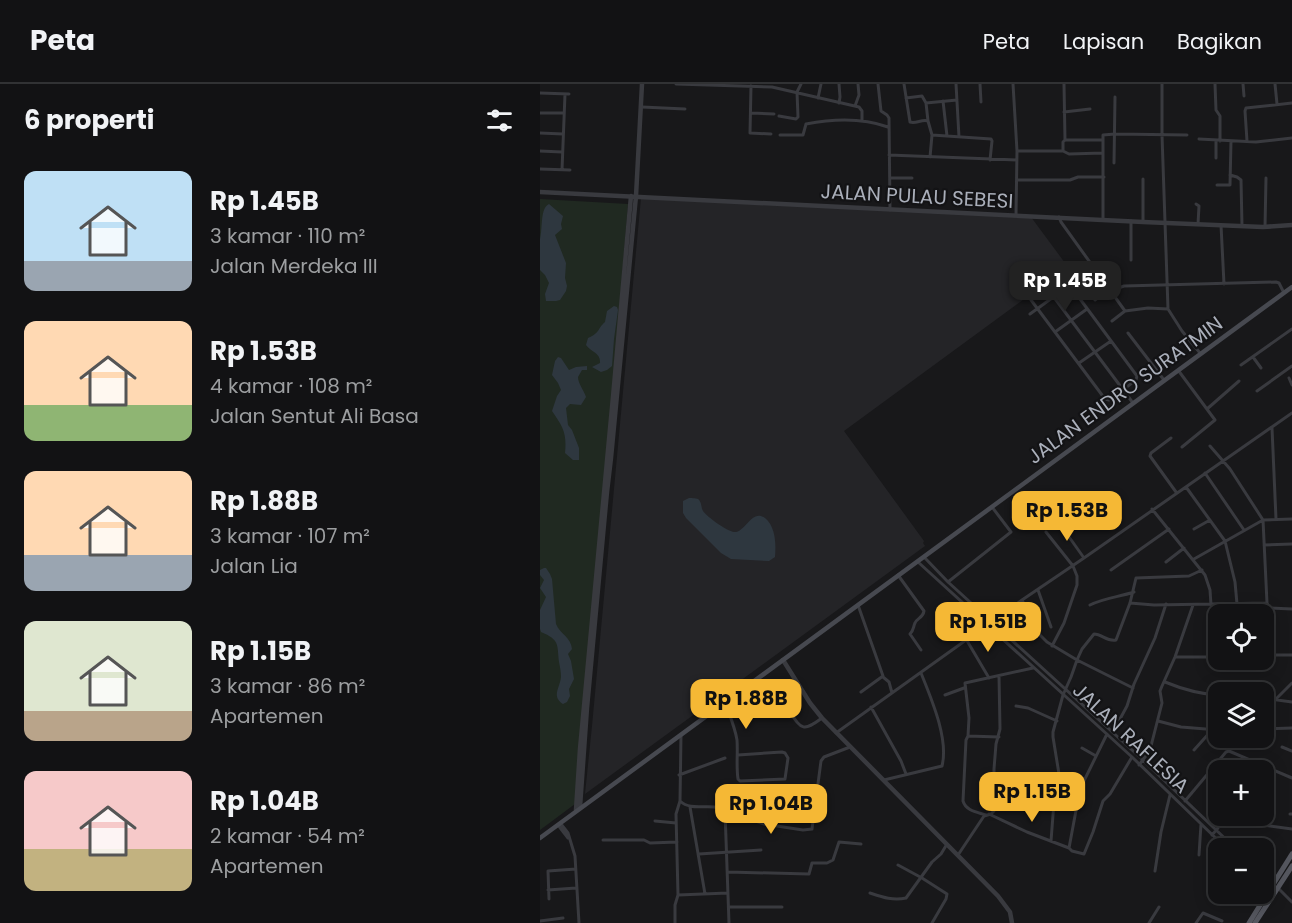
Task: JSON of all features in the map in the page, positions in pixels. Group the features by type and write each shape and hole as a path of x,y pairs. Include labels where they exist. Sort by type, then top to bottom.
{"main road":[{"name":"JALAN ENDRO SURATMIN","path":"540,838 1292,287"},
{"path":"1274,888 1292,854"},
{"path":"1274,888 1292,866"},
{"path":"1249,923 1263,904"},
{"path":"1255,923 1265,904"}],"street":[{"path":"578,808 580,749 642,107 642,84"},
{"path":"676,84 779,86 855,106 861,110 862,121"},
{"path":"779,116 796,119 798,117 797,92 801,84"},
{"path":"818,98 820,84"},
{"path":"839,84 839,103"},
{"path":"855,106 859,95 858,84"},
{"path":"878,84 881,110 888,116 890,210"},
{"path":"904,84 910,122 928,121"},
{"path":"956,84 959,137"},
{"path":"980,84 981,102"},
{"path":"1013,84 1017,151 1016,215"},
{"path":"1063,151 1065,140 1064,84"},
{"path":"1162,84 1168,309 1200,353"},
{"path":"1215,84 1216,110 1220,116 1216,158"},
{"path":"1243,84 1244,96"},
{"path":"1275,84 1277,104"},
{"path":"751,86 750,133 771,134"},
{"path":"540,93 567,94 562,170"},
{"path":"906,98 922,96 926,103 932,135 930,158"},
{"path":"1114,162 1115,98"},
{"path":"926,103 957,100"},
{"path":"943,101 947,136"},
{"path":"1247,141 1245,108 1292,103"},
{"path":"642,107 685,109"},
{"path":"1064,112 1090,109"},
{"path":"540,113 564,114"},
{"path":"751,113 774,114"},
{"path":"780,135 803,135 807,124 842,121 862,121 889,127"},
{"path":"540,133 563,134"},
{"path":"932,135 992,139 990,160"},
{"path":"1103,220 1104,135 1187,135"},
{"path":"1200,139 1247,141 1292,138"},
{"path":"1065,140 1103,140"},
{"path":"1217,185 1230,185 1231,141"},
{"path":"540,151 562,152"},
{"path":"1017,151 1103,153"},
{"path":"889,155 1017,160"},
{"path":"540,169 570,170"},
{"path":"1230,175 1241,180 1242,226"},
{"path":"1017,180 1070,180 1077,177 1104,177"},
{"path":"890,178 912,178"},
{"path":"1265,226 1266,178"},
{"path":"1143,179 1143,222"},
{"name":"JALAN PULAU SEBESI","path":"540,192 1143,222 1242,226 1292,225"},
{"path":"1196,204 1199,206 1198,224"},
{"path":"1059,217 1060,222 1125,312"},
{"path":"1131,221 1131,260"},
{"path":"1221,225 1224,284"},
{"path":"1082,273 1092,267"},
{"path":"1031,300 1106,400 1109,400 1137,377 1066,280"},
{"path":"1089,287 1102,280"},
{"path":"1095,300 1122,286 1277,282 1284,293"},
{"path":"1030,314 1070,285"},
{"path":"1047,288 1133,403"},
{"path":"1112,321 1125,312 1145,308 1168,309"},
{"path":"1055,332 1087,309"},
{"path":"1241,365 1292,329"},
{"path":"1128,333 1164,380"},
{"path":"1079,363 1111,341"},
{"path":"1253,357 1261,368"},
{"path":"1257,391 1292,366"},
{"path":"1178,370 1215,420 1182,447"},
{"path":"1289,378 1292,386"},
{"path":"1207,410 1239,381"},
{"path":"836,733 966,639 1292,413"},
{"path":"1272,427 1276,519"},
{"path":"1171,438 1150,456 1177,493"},
{"path":"1186,487 1225,541 1235,582 1237,604 1267,603 1263,520 1254,503 1210,446"},
{"path":"1205,473 1244,530"},
{"path":"948,582 1011,532 992,507"},
{"path":"1152,509 1202,570 1208,581 1212,604"},
{"path":"1194,559 1263,520 1292,519"},
{"path":"1057,520 1084,558"},
{"path":"1194,529 1210,520"},
{"path":"1111,570 1169,529"},
{"path":"1046,532 1077,576 1077,585 1064,623 1052,646"},
{"path":"1264,545 1292,544"},
{"path":"1166,562 1184,548"},
{"path":"924,556 990,623"},
{"path":"917,561 990,623"},
{"path":"1051,841 1056,776 1059,774 1053,737 1065,692 1082,649 1094,634 1099,634 1112,641 1116,640 1134,592 1136,578 1189,576 1202,570"},
{"path":"898,575 924,611 915,622 914,630 910,634 921,650"},
{"path":"1038,590 1052,627"},
{"path":"1090,605 1134,592"},
{"path":"1022,600 1037,632 1052,646 1133,688"},
{"path":"1130,603 1208,605"},
{"path":"1113,733 1127,706 1155,638 1166,604"},
{"path":"858,605 883,677 889,681 892,693"},
{"path":"1141,762 1151,746 1162,699 1161,689 1193,605"},
{"path":"1274,608 1292,609"},
{"name":"JALAN RAFLESIA","path":"990,623 1113,733 1132,757 1141,762 1200,824 1221,838"},
{"path":"966,639 989,678"},
{"path":"1274,655 1292,655"},
{"path":"1175,657 1208,657"},
{"path":"783,660 822,718 948,844 1008,908 1012,923"},
{"path":"1036,666 964,683 969,718 963,801 966,807 1084,854 1103,801 1110,794 1132,757"},
{"path":"884,780 942,766 944,761 940,727 921,673"},
{"path":"958,855 987,814 994,811 993,785 996,744 999,737 999,676"},
{"path":"861,692 883,677"},
{"path":"1164,682 1191,691 1208,694"},
{"path":"1276,699 1292,683"},
{"path":"945,695 964,688"},
{"name":"JALAN RAFLESIA","path":"1065,692 1107,734 1117,740 1185,801 1218,838"},
{"path":"1276,699 1292,702"},
{"path":"725,701 736,736 738,780 785,779 788,758 785,753 738,755"},
{"path":"1016,706 1028,708 1057,721"},
{"path":"871,707 906,774"},
{"path":"789,711 798,725 803,727 812,725 822,718"},
{"path":"1157,721 1181,727 1208,730"},
{"path":"1274,729 1292,728"},
{"path":"675,923 675,905 678,895 676,814 680,801 681,734"},
{"path":"1069,848 1080,789 1107,734"},
{"path":"1194,750 1208,734"},
{"path":"968,736 999,737"},
{"path":"725,820 753,820 803,830 812,829 821,761 824,757 850,747"},
{"path":"1282,747 1292,751"},
{"path":"1082,748 1096,756"},
{"path":"1185,801 1224,752 1229,751 1248,760"},
{"path":"679,775 725,758"},
{"path":"1274,771 1292,778"},
{"path":"993,785 1056,776"},
{"path":"1155,871 1170,795"},
{"path":"680,801 690,807 715,807 725,811 729,923"},
{"path":"690,807 705,894"},
{"path":"654,821 676,823"},
{"path":"559,824 569,839 575,856 579,923"},
{"path":"1199,855 1200,824"},
{"path":"1214,833 1216,826"},
{"path":"1270,826 1292,829"},
{"path":"603,840 677,842"},
{"path":"728,872 809,874 812,863 827,863 833,860 838,842 861,844"},
{"path":"870,893 886,898 903,899 948,844"},
{"path":"699,854 761,850"},
{"path":"898,865 947,896 932,923"},
{"path":"549,899 548,871 576,868"},
{"path":"548,890 577,888"},
{"path":"1274,888 1292,902"},
{"path":"678,895 728,893"},
{"path":"729,906 782,907"},
{"path":"1149,923 1159,907"},
{"path":"1196,923 1203,913 1222,921"},
{"path":"540,921 563,918"}],"shaded area":[{"path":"641,198 1031,217 1068,267 844,431 924,541 925,546 585,794 592,726"},
{"path":"540,199 628,204 579,801 540,830"},
{"path":"549,204 563,216 562,229 555,235 566,263 567,286 560,300 556,301 546,301 545,294 549,283 540,270 542,218 544,209"},
{"path":"614,306 618,310 612,366 601,372 592,367 600,363 599,357 586,345 588,338 605,322 607,311"},
{"path":"558,357 569,370 587,366 587,370 582,370 578,377 586,397 581,405 570,404 566,408 568,425 579,448 579,460 573,460 565,453 563,430 552,411 561,390 552,375"},
{"path":"689,498 698,499 703,511 709,517 734,532 742,529 756,516 765,518 773,531 775,557 769,561 731,559 721,553 683,513 683,501"},
{"path":"544,568 552,579 556,624 570,641 572,649 568,654 574,679 569,689 570,696 563,704 557,698 561,677 556,643 540,629 540,610 546,597 540,588 544,580 540,575 540,570"}]}
